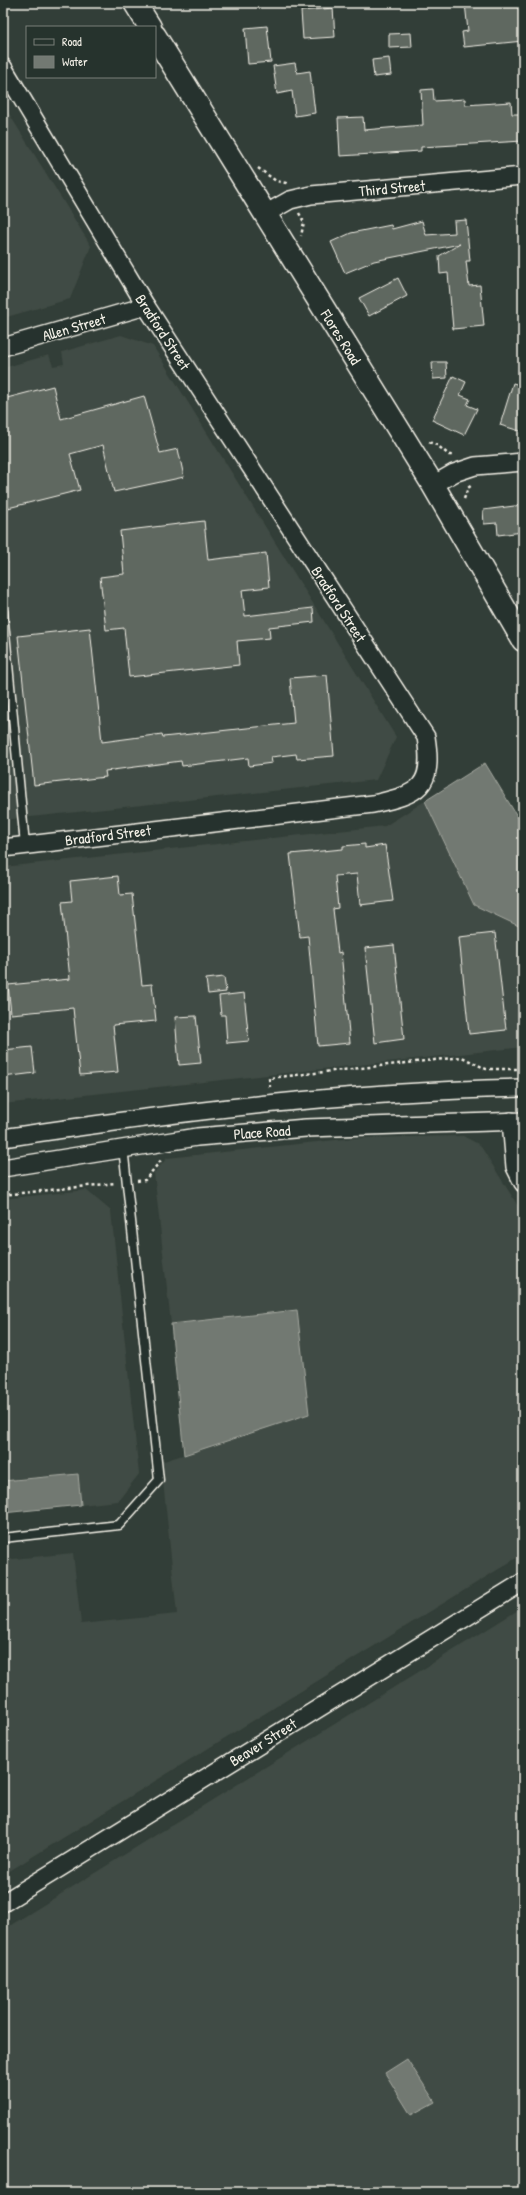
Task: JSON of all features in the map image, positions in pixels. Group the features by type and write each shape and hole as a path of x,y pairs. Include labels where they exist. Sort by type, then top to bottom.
{"main road":[{"path":"135,3 149,26"},
{"name":"Flores Road","path":"156,38 433,485 523,640"}],"street":[{"name":"Bradford Street","path":"3,67 146,306 426,737 429,757 427,775 420,788 403,798 373,804 3,848"},
{"name":"Third Street","path":"265,214 290,200 312,195 523,176"},
{"name":"Allen Street","path":"3,347 146,306"},
{"path":"433,485 454,473 475,466 523,462"},
{"name":"Place Road","path":"3,1138 120,1120 356,1094 441,1089 523,1088"},
{"path":"517,1121 515,1167 523,1183"},
{"name":"Place Road","path":"3,1168 123,1147 197,1137 306,1128 517,1121"},
{"name":"Beaver Street","path":"3,1903 523,1582"}],"lane":[{"path":"3,611 25,845"},
{"path":"3,1538 119,1525 159,1480 123,1147"}],"path":[{"path":"270,1087 269,1078 462,1057 486,1069 523,1069"},
{"path":"3,1195 145,1180 166,1154"}],"shaded area":[{"path":"3,104 91,246 70,299 3,318"},
{"path":"121,335 153,346 396,737 376,780 3,820 3,368 49,355 53,366 64,364 62,352"},
{"path":"425,801 474,905 523,928 523,1047 3,1104 3,867 385,826"},
{"path":"463,1136 480,1145 523,1214 523,1554 3,1875 3,1560 73,1553 81,1624 177,1614 161,1462 309,1414 297,1310 171,1324 154,1173 167,1158 354,1138"},
{"path":"86,1190 111,1211 139,1474 118,1501 81,1505 77,1474 3,1481 3,1199"},
{"path":"523,1607 523,2192 3,2192 3,1930"}],"water":[{"path":"485,763 523,826 523,928 474,905 425,801"},
{"path":"297,1310 309,1414 184,1455 171,1324"},
{"path":"78,1474 81,1505 3,1513 3,1481"},
{"path":"407,2059 435,2102 411,2115 385,2073"}],"building":[{"path":"465,3 523,3 523,41 464,47 462,32 468,31"},
{"path":"333,8 335,37 303,39 301,11"},
{"path":"267,26 271,62 248,64 245,28"},
{"path":"411,33 412,47 389,48 389,34"},
{"path":"389,58 391,75 374,77 372,60"},
{"path":"295,63 297,73 310,71 315,113 295,116 292,91 277,94 273,66"},
{"path":"433,89 434,101 465,99 465,105 511,102 512,114 523,114 523,141 421,147 421,151 340,156 338,118 363,117 364,130 423,125 421,90"},
{"path":"466,220 470,261 466,261 469,286 480,285 484,326 453,329 448,273 440,274 439,256 460,244 374,261 345,273 331,242 351,233 391,225 392,229 422,221 426,235 455,233 454,221"},
{"path":"398,278 407,296 369,316 359,298"},
{"path":"432,362 446,362 447,378 433,379"},
{"path":"453,376 466,382 460,395 470,399 467,405 477,409 464,435 432,420"},
{"path":"513,383 523,386 523,432 500,425"},
{"path":"53,386 61,419 144,396 160,453 178,449 184,477 114,492 103,445 70,454 80,490 8,508 3,488 3,399"},
{"path":"522,505 523,532 498,535 497,523 484,524 483,510"},
{"path":"204,521 208,560 266,553 269,587 242,590 245,616 313,608 314,622 269,627 270,638 237,641 239,665 129,677 124,628 106,630 100,577 124,574 120,531"},
{"path":"90,628 102,742 162,734 163,737 294,723 290,678 327,675 334,756 297,759 296,754 271,757 272,763 249,766 248,758 182,766 181,761 105,771 106,777 34,785 18,636"},
{"path":"365,844 365,848 385,845 393,901 360,905 357,874 335,876 338,908 333,909 338,953 341,952 350,1043 318,1046 308,936 300,937 290,854 343,849 343,846"},
{"path":"118,876 120,895 132,894 142,985 152,984 156,1021 113,1025 118,1072 80,1075 73,1008 11,1014 8,985 70,979 62,902 72,901 70,881"},
{"path":"495,933 506,1030 469,1034 459,937"},
{"path":"394,945 404,1039 375,1043 365,948"},
{"path":"224,977 226,992 208,994 206,979"},
{"path":"244,993 249,1041 227,1043 225,1015 221,1015 219,996"},
{"path":"196,1016 201,1063 179,1065 175,1017"},
{"path":"32,1047 35,1073 3,1077 3,1050"}]}
